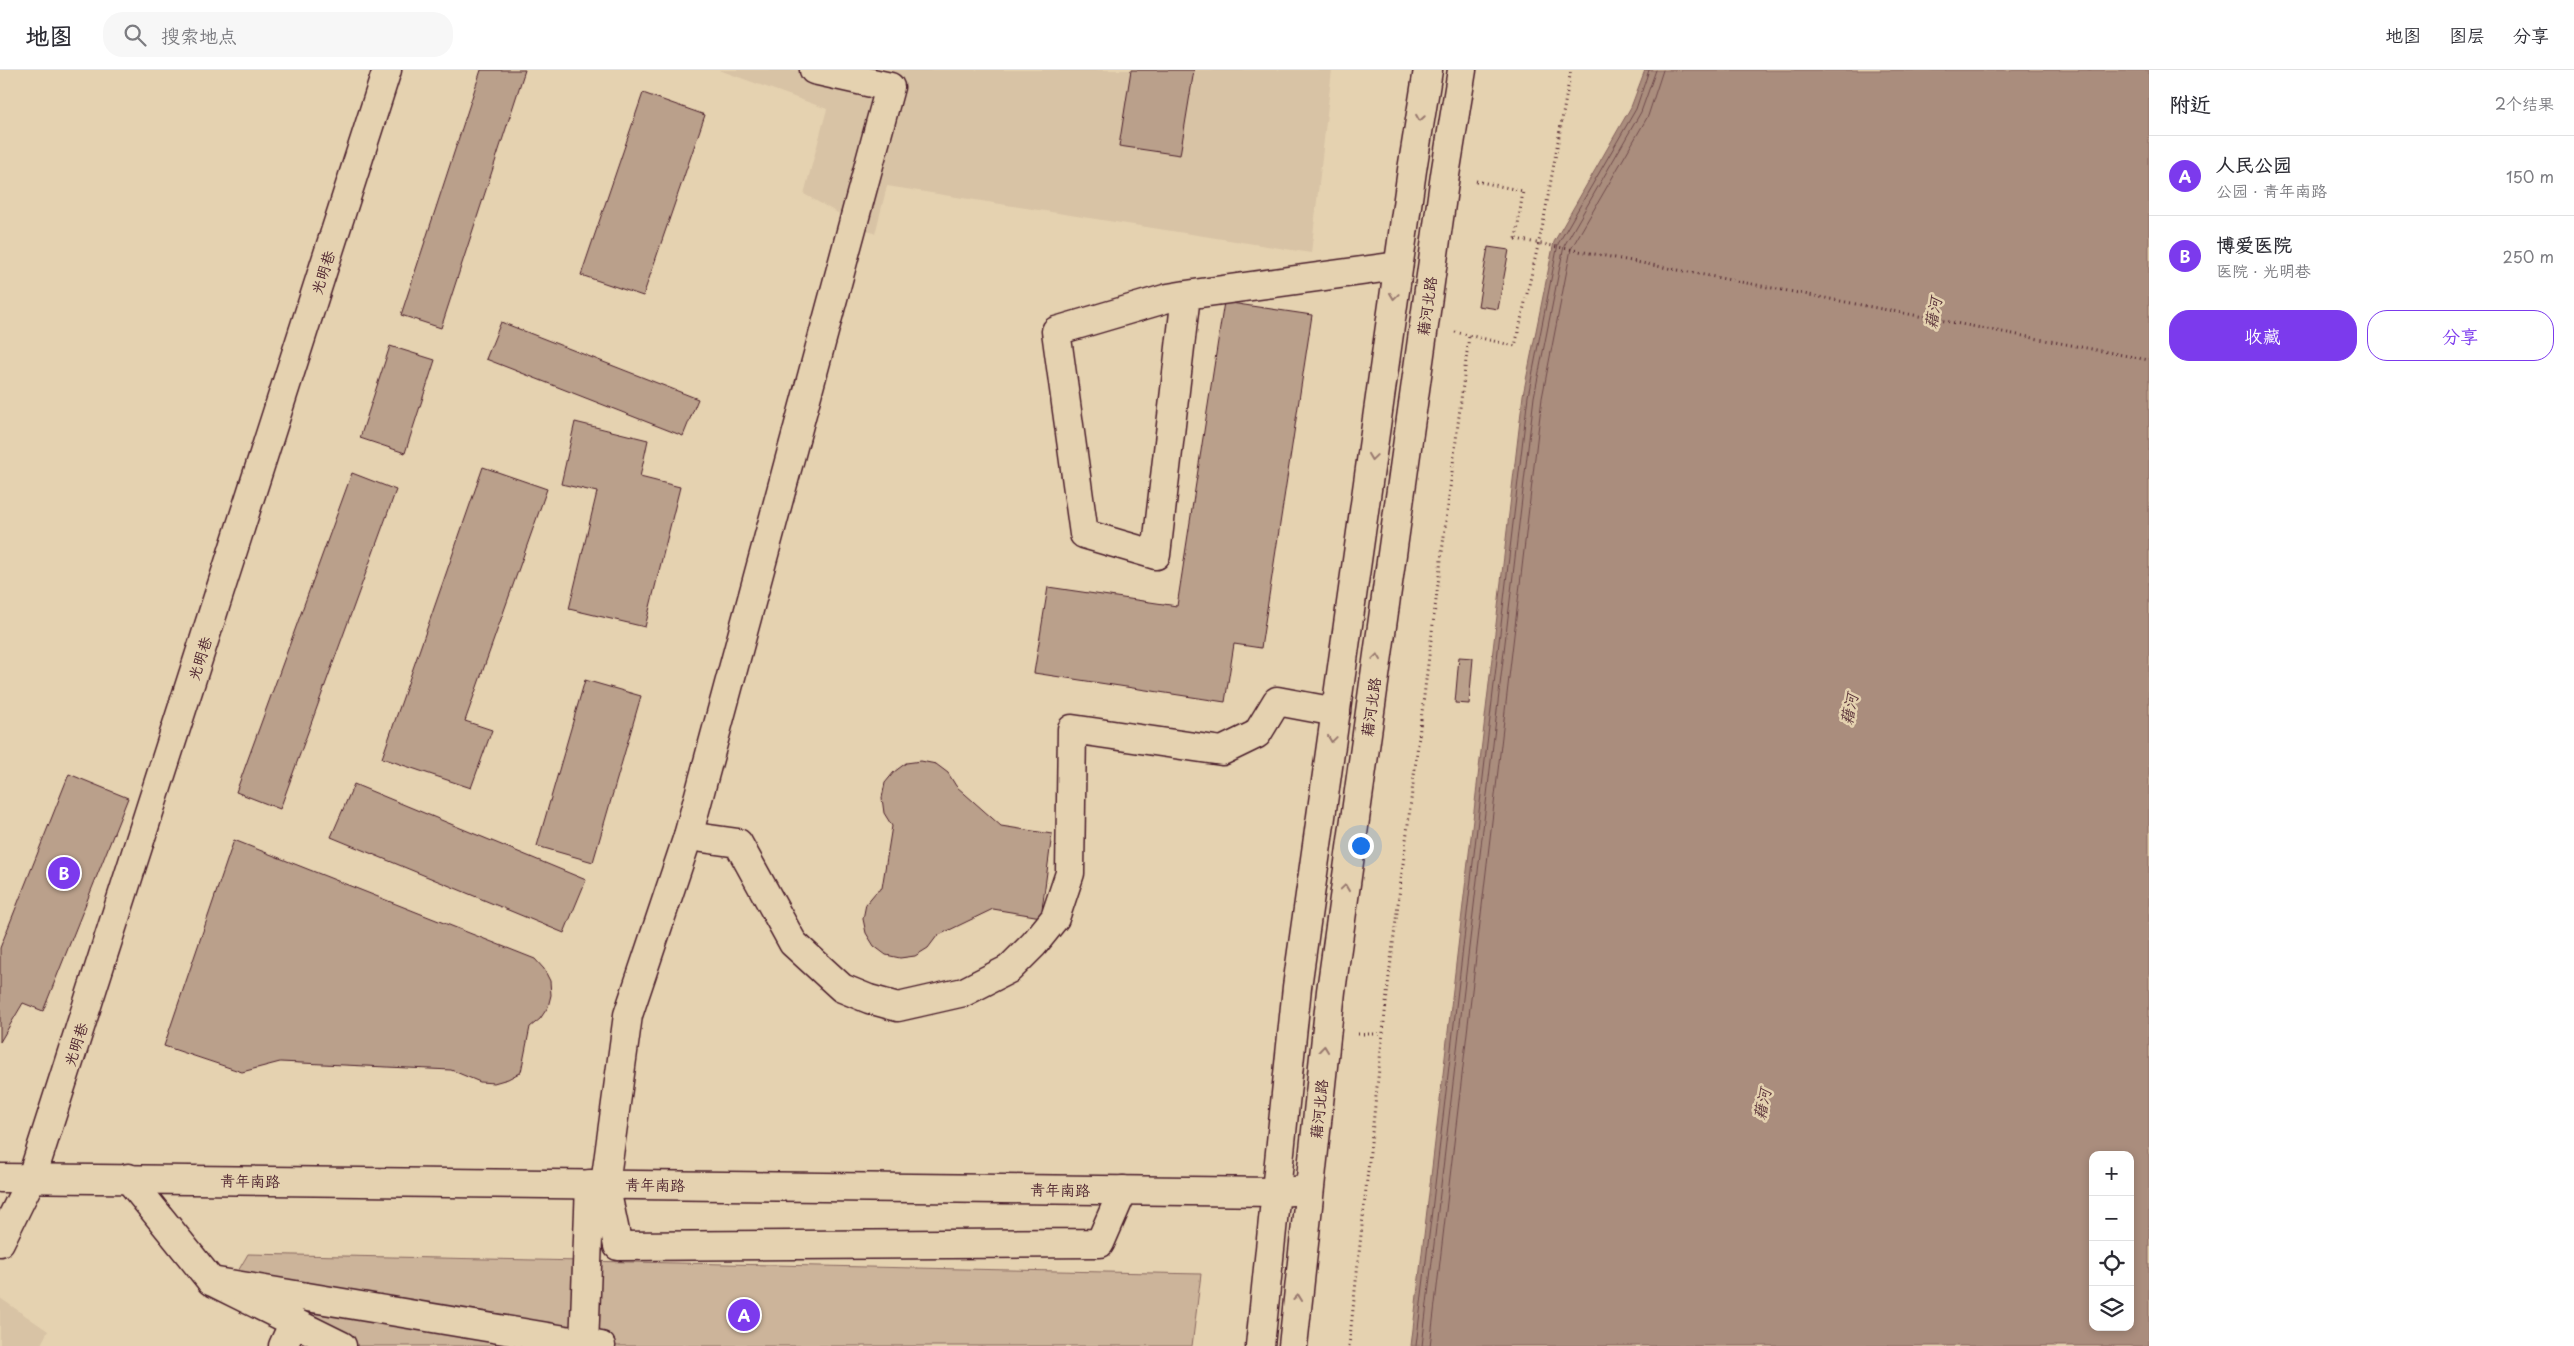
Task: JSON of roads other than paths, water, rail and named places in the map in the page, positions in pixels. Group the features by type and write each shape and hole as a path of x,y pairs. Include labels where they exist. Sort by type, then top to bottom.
{"street":[{"name":"光明巷","path":"0,1242 32,1178 387,70"},
{"path":"211,1281 589,1345 598,1184 628,1015 688,836 890,87 814,70"},
{"path":"1260,1346 1297,987 1398,266 1428,70"},
{"name":"藉河北路","path":"1293,1346 1330,991 1445,175 1462,70"},
{"path":"1186,295 1156,555 1084,534 1056,331 1168,298 1186,295 1398,266"},
{"path":"688,836 738,843 793,943 842,988 869,999 898,1007 964,992 989,982 1009,970 1055,918 1070,873 1072,729 1222,751 1257,734 1277,701 1336,712"},
{"name":"青年南路","path":"0,1178 1277,1192 1309,1190"},
{"path":"128,1178 211,1281 288,1334 342,1346"},
{"path":"598,1184 618,1246 1100,1243 1123,1190"}],"water":[{"name":"藉河","path":"1645,70 2149,70 2149,1346 1411,1346 1523,395 1554,242 1631,107"}],"place":[{"name":"博爱医院","path":"64,873"},
{"name":"人民公园","path":"744,1315"}]}
